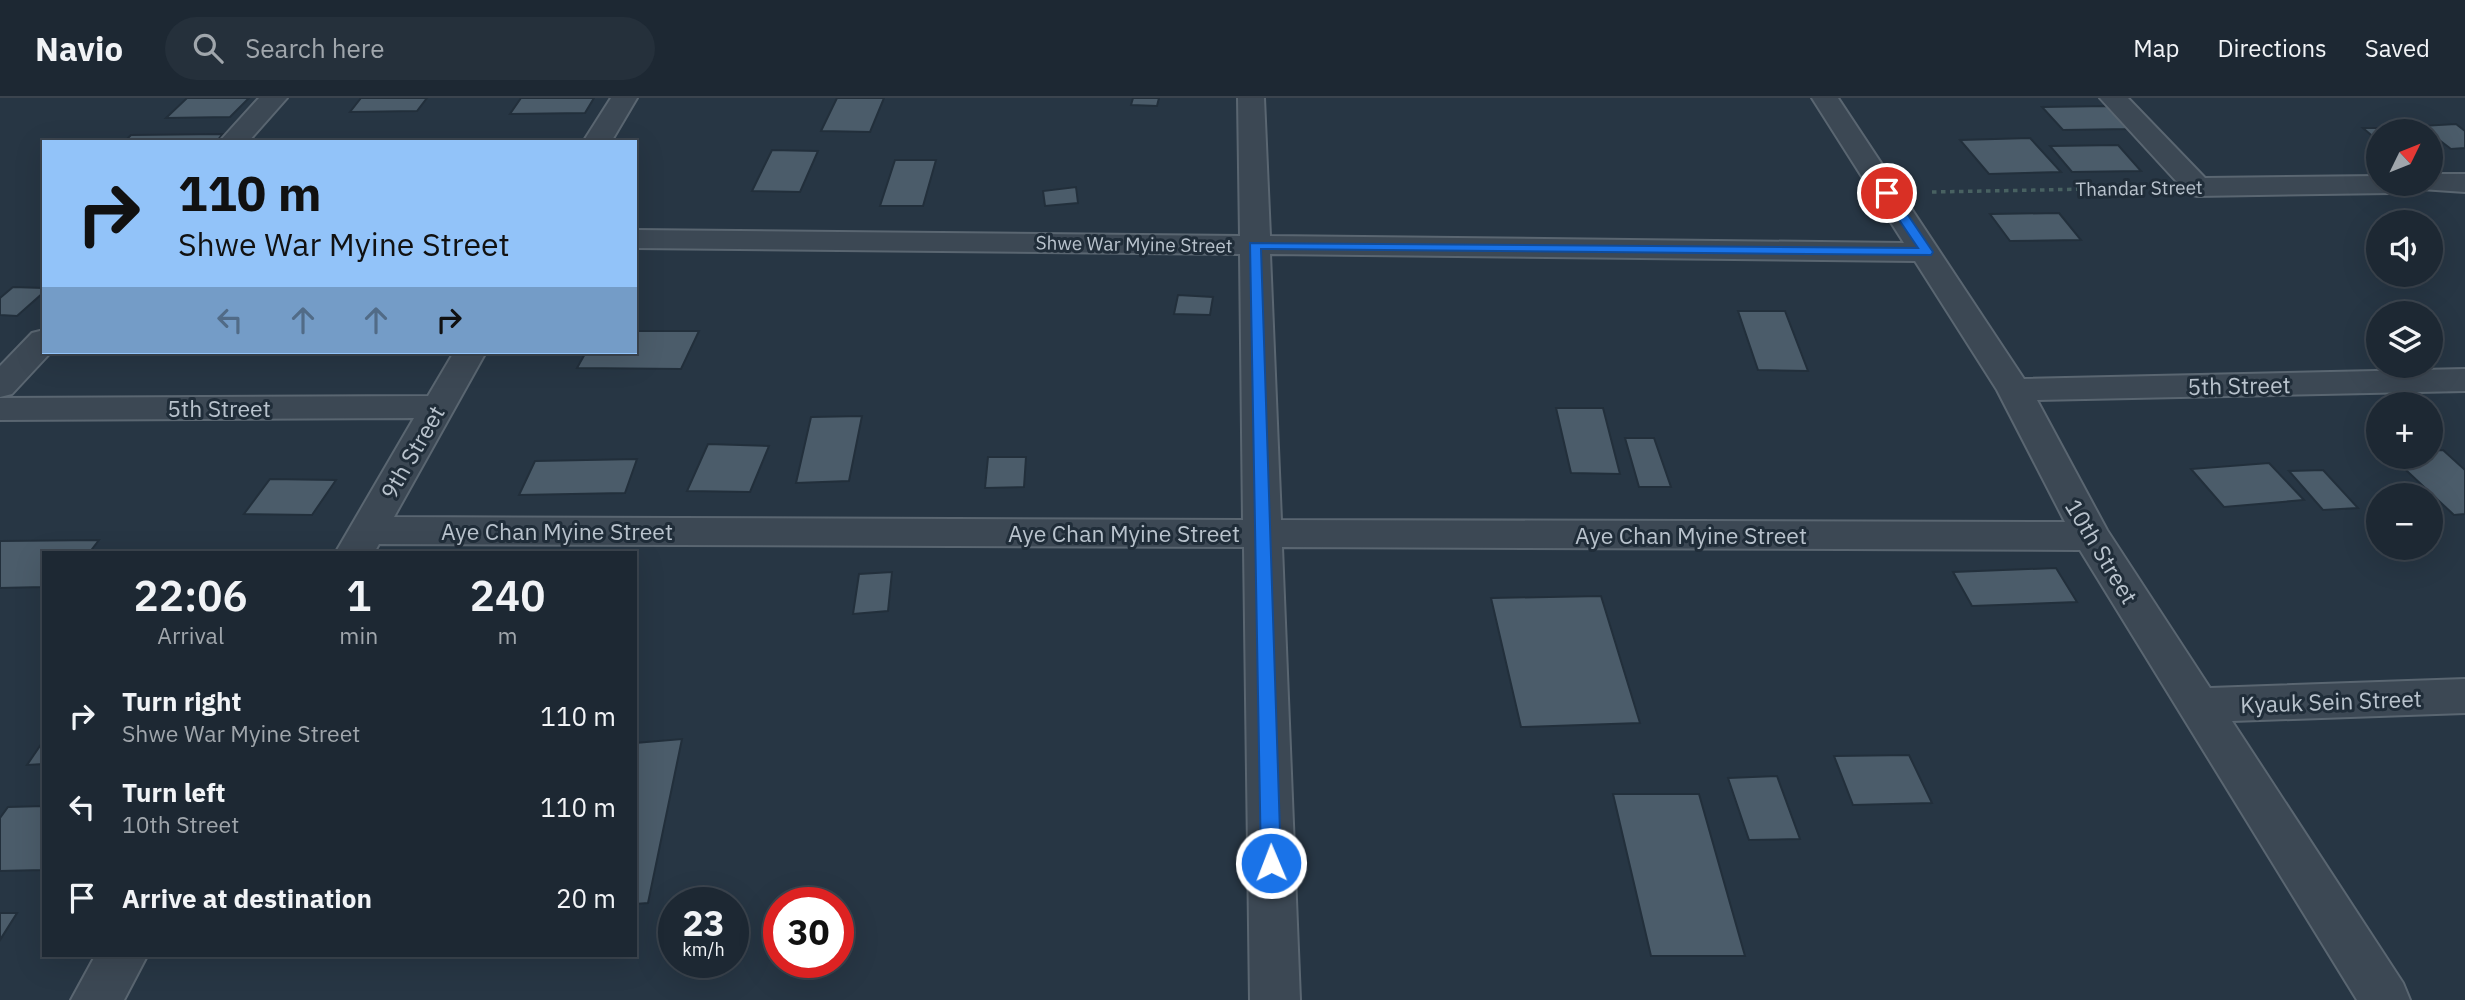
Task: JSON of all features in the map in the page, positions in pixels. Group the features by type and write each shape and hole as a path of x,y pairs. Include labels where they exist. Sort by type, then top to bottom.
{"street":[{"path":"235,140 274,98"},
{"path":"598,140 624,98"},
{"path":"1251,98 1275,1000"},
{"name":"10th Street","path":"1825,98 2014,390 2091,536 2385,1000"},
{"path":"2113,98 2197,187"},
{"path":"2443,183 2465,183"},
{"name":"Thandar Street","path":"2197,187 2366,184"},
{"name":"Shwe War Myine Street","path":"637,239 1926,252"},
{"path":"0,386 42,342"},
{"name":"9th Street","path":"360,542 469,354"},
{"name":"5th Street","path":"2014,390 2465,380"},
{"name":"5th Street","path":"0,409 437,407"},
{"name":"Aye Chan Myine Street","path":"360,542 1263,533 2091,536"},
{"name":"Kyauk Sein Street","path":"2197,705 2465,696"},
{"path":"96,1000 121,957"}],"path":[{"name":"Thandar Street","path":"1887,193 2197,187"}],"building":[{"path":"187,98 249,98 230,117 166,118"},
{"path":"361,98 427,98 417,111 350,112"},
{"path":"521,98 594,98 585,113 510,114"},
{"path":"837,98 884,98 870,132 821,131"},
{"path":"1133,98 1159,98 1157,106 1131,105"},
{"path":"2108,106 2130,129 2063,130 2042,107"},
{"path":"2456,124 2465,131 2465,148 2451,149 2443,143 2443,125"},
{"path":"223,134 218,140 126,140 131,135"},
{"path":"2030,138 2061,172 1989,174 1960,140"},
{"path":"2118,145 2141,171 2072,172 2050,146"},
{"path":"772,150 818,151 800,192 752,191"},
{"path":"895,160 936,160 923,206 880,206"},
{"path":"1076,187 1078,203 1045,206 1043,191"},
{"path":"2059,213 2081,240 2010,241 1990,214"},
{"path":"13,287 42,288 42,294 17,316 0,315 0,298"},
{"path":"1178,295 1213,297 1210,315 1174,314"},
{"path":"1738,311 1785,311 1808,371 1758,370"},
{"path":"637,331 699,331 681,369 577,368 585,354 637,354"},
{"path":"1556,408 1603,408 1620,474 1571,473"},
{"path":"862,416 849,481 796,483 811,417"},
{"path":"1625,438 1654,438 1671,487 1639,487"},
{"path":"708,444 769,446 750,492 687,491"},
{"path":"2443,450 2465,470 2465,514 2454,515 2443,505 2443,483 2420,483 2405,469 2443,469"},
{"path":"988,457 1026,457 1024,487 985,488"},
{"path":"637,459 625,493 519,495 535,461"},
{"path":"2269,463 2304,500 2224,507 2191,469"},
{"path":"2323,470 2358,508 2323,510 2289,471"},
{"path":"270,479 336,480 312,515 244,514"},
{"path":"99,540 91,551 42,551 42,587 0,588 0,541"},
{"path":"2056,568 2077,602 1972,606 1953,572"},
{"path":"892,572 888,611 853,614 859,574"},
{"path":"1601,596 1640,723 1521,727 1491,598"},
{"path":"682,739 648,903 637,904 637,743"},
{"path":"42,743 42,764 27,765"},
{"path":"1909,755 1932,803 1853,805 1834,756"},
{"path":"1777,776 1800,839 1749,840 1728,778"},
{"path":"1613,794 1699,794 1745,956 1651,956"},
{"path":"42,806 42,870 0,871 0,818 8,807"},
{"path":"0,913 17,913 0,940"}],"route":[{"path":"1271,863 1254,245 1926,252 1887,193"}]}
